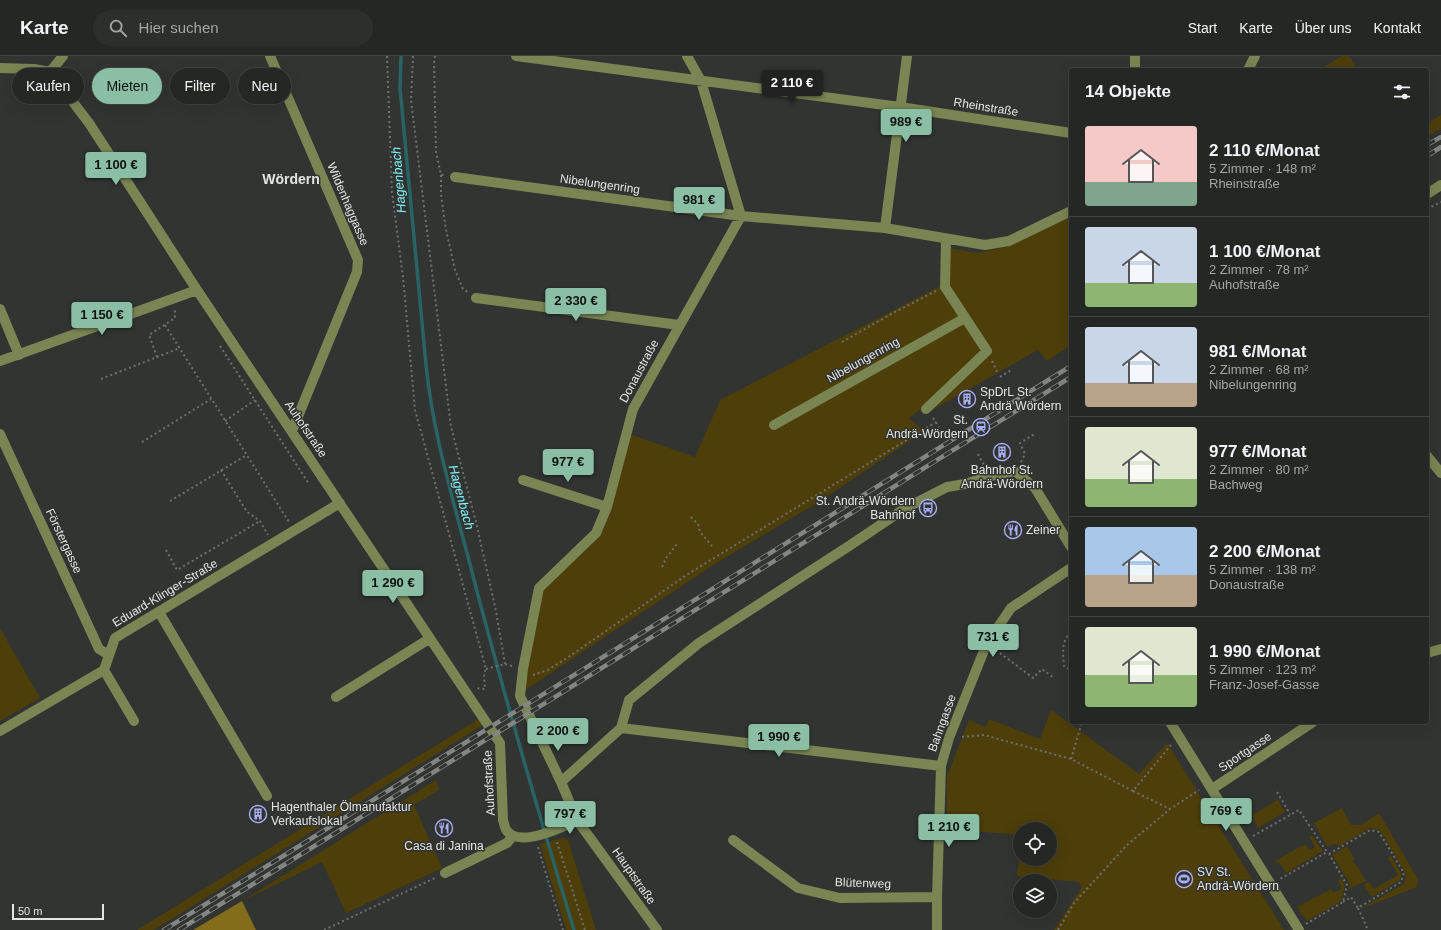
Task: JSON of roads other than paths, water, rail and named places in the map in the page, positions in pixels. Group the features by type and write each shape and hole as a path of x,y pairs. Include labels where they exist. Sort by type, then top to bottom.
{"street":[{"path":"53,68 63,56"},
{"name":"Wildenhaggasse","path":"270,56 358,260 356,272 292,431"},
{"name":"Rheinstraße","path":"516,56 900,107 1069,133"},
{"path":"688,56 701,80 741,216"},
{"path":"885,228 907,56"},
{"path":"1135,56 1136,68"},
{"path":"1249,68 1254,56"},
{"path":"0,68 12,68"},
{"name":"Auhofstraße","path":"74,104 89,123 197,290 500,744 503,820 507,831 513,836"},
{"name":"Nibelungenring","path":"455,177 741,216 885,228 985,245 1009,241 1069,212"},
{"path":"1429,193 1441,185"},
{"name":"Donaustraße","path":"561,782 520,696 523,669 539,588 596,533 607,507 632,409 741,216"},
{"path":"926,409 987,351 945,287 946,239"},
{"path":"0,361 197,290"},
{"path":"476,298 679,325"},
{"path":"0,309 19,355"},
{"name":"Nibelungenring","path":"774,424 965,318"},
{"name":"Förstergasse","path":"0,434 99,649 109,655"},
{"path":"1429,458 1441,473"},
{"path":"561,782 621,728 629,700 699,643 904,509 947,488 966,484 990,476 1015,472 1035,488 1069,544"},
{"path":"523,480 607,507"},
{"name":"Eduard-Klinger-Straße","path":"104,670 115,638 340,503"},
{"name":"Bahngasse","path":"937,930 941,766 949,738 987,643 1011,608 1069,569"},
{"path":"159,612 267,796"},
{"path":"336,697 429,639"},
{"path":"1429,652 1441,649"},
{"path":"0,731 104,670 134,721"},
{"path":"1171,724 1298,929"},
{"name":"Sportgasse","path":"1211,787 1310,724"},
{"path":"621,728 941,766"},
{"name":"Hauptstraße","path":"561,782 577,820 656,930"},
{"path":"445,873 507,843 513,836 519,838 536,836 553,831 577,820"},
{"name":"Blütenweg","path":"733,840 798,888 840,898 937,897"}],"waterway":[{"name":"Hagenbach","path":"401,56 400,88 426,365 429,391 439,443 451,495 496,662 574,930"}],"railway":[{"path":"1429,144 1441,137"},
{"path":"1429,155 1441,147"},
{"path":"164,930 1069,367"},
{"path":"179,930 1069,378"}],"place":[{"name":"SpDrL St. Andrä Wördern","path":"967,399"},
{"name":"St. Andrä-Wördern","path":"981,427"},
{"name":"Bahnhof St. Andrä-Wördern","path":"1002,452"},
{"name":"St. Andrä-Wördern Bahnhof","path":"928,508"},
{"name":"Zeiner","path":"1013,530"},
{"name":"Hagenthaler Ölmanufaktur Verkaufslokal","path":"258,814"},
{"name":"Casa di Janina","path":"444,828"},
{"name":"SV St. Andrä-Wördern","path":"1184,879"}],"district":[{"name":"Wördern","path":"291,179"}]}
